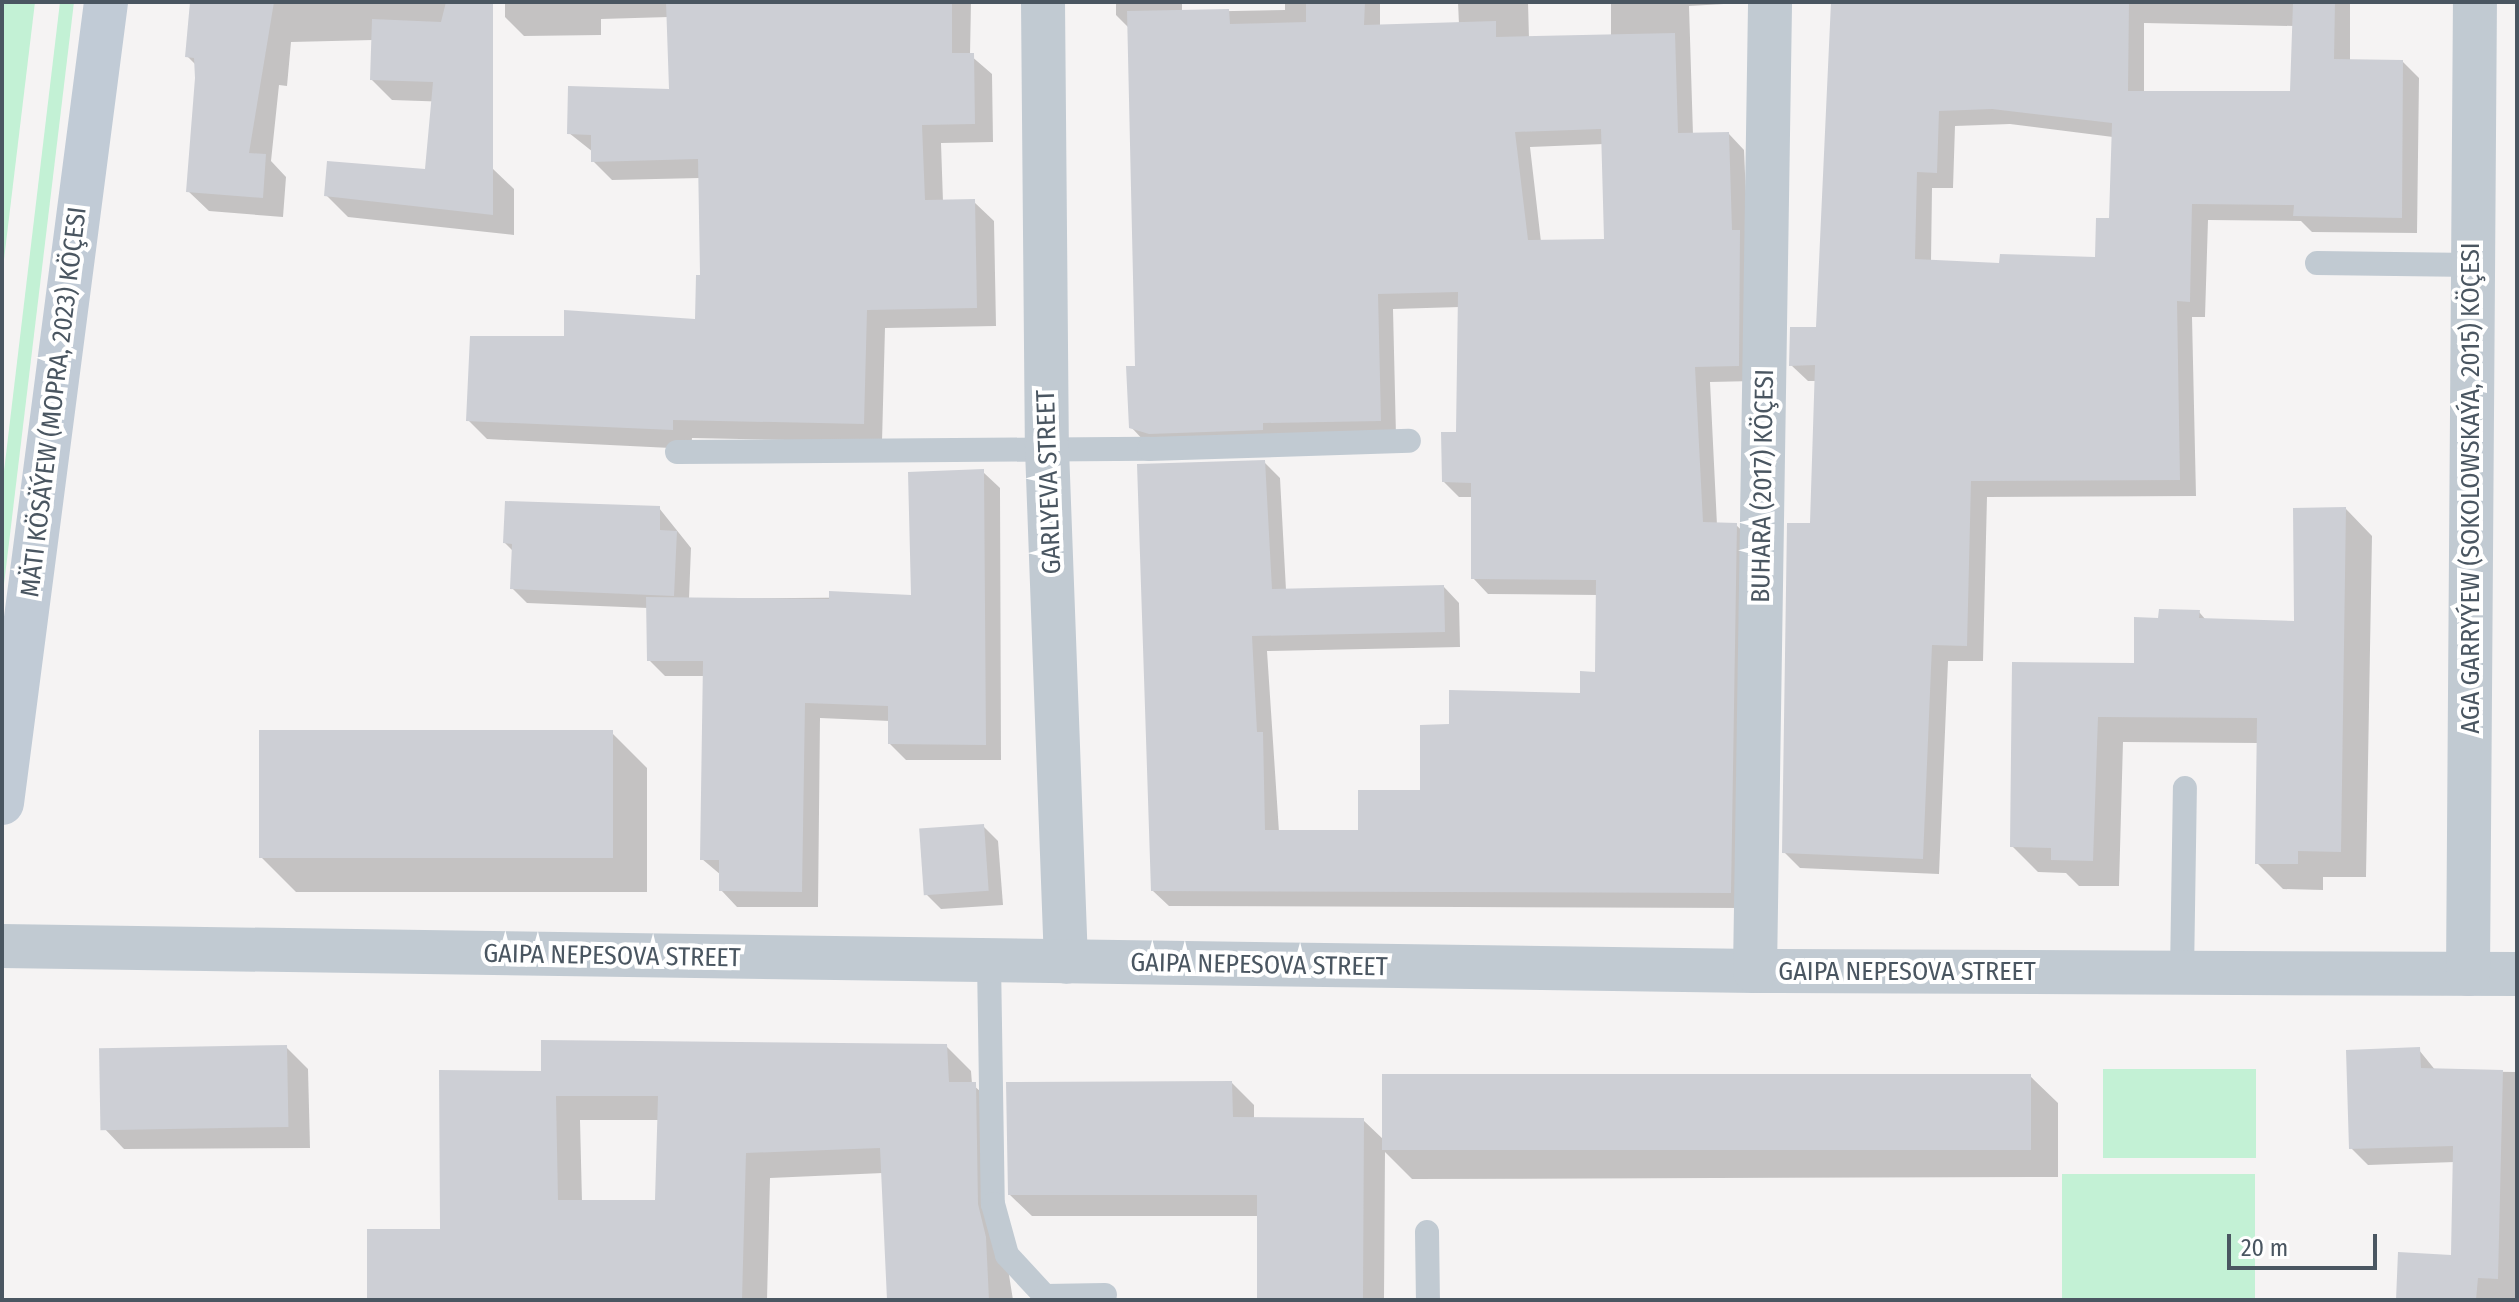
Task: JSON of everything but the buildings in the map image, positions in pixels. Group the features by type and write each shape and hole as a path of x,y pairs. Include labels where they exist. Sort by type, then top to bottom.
{"street":[{"name":"MÄTI KÖSÄÝEW (MOPRA, 2023) KÖÇESI","path":"2,803 106,2"},
{"name":"GARLYEVA STREET","path":"1043,2 1047,449 1066,962"},
{"name":"BUHARA (2017) KÖÇESI","path":"1755,971 1770,2"},
{"name":"AGA GARRYÝEW (SOKOLOWSKAÝA, 2015) KÖÇESI","path":"2468,974 2475,2"},
{"name":"GAIPA NEPESOVA STREET","path":"2,946 1755,971 2517,974"}],"lane":[{"path":"2317,263 2473,265"},
{"path":"677,452 1047,449 1409,441"},
{"path":"2182,973 2185,788"},
{"path":"989,961 993,1204 1007,1255 1045,1296 1105,1295"},
{"path":"1427,1232 1428,1300"}],"green space":[{"path":"2,2 35,2 2,276"},
{"path":"60,2 74,2 2,601 2,488"},
{"path":"2103,1069 2256,1069 2256,1158 2103,1158"},
{"path":"2062,1174 2255,1174 2255,1300 2062,1300"}]}
